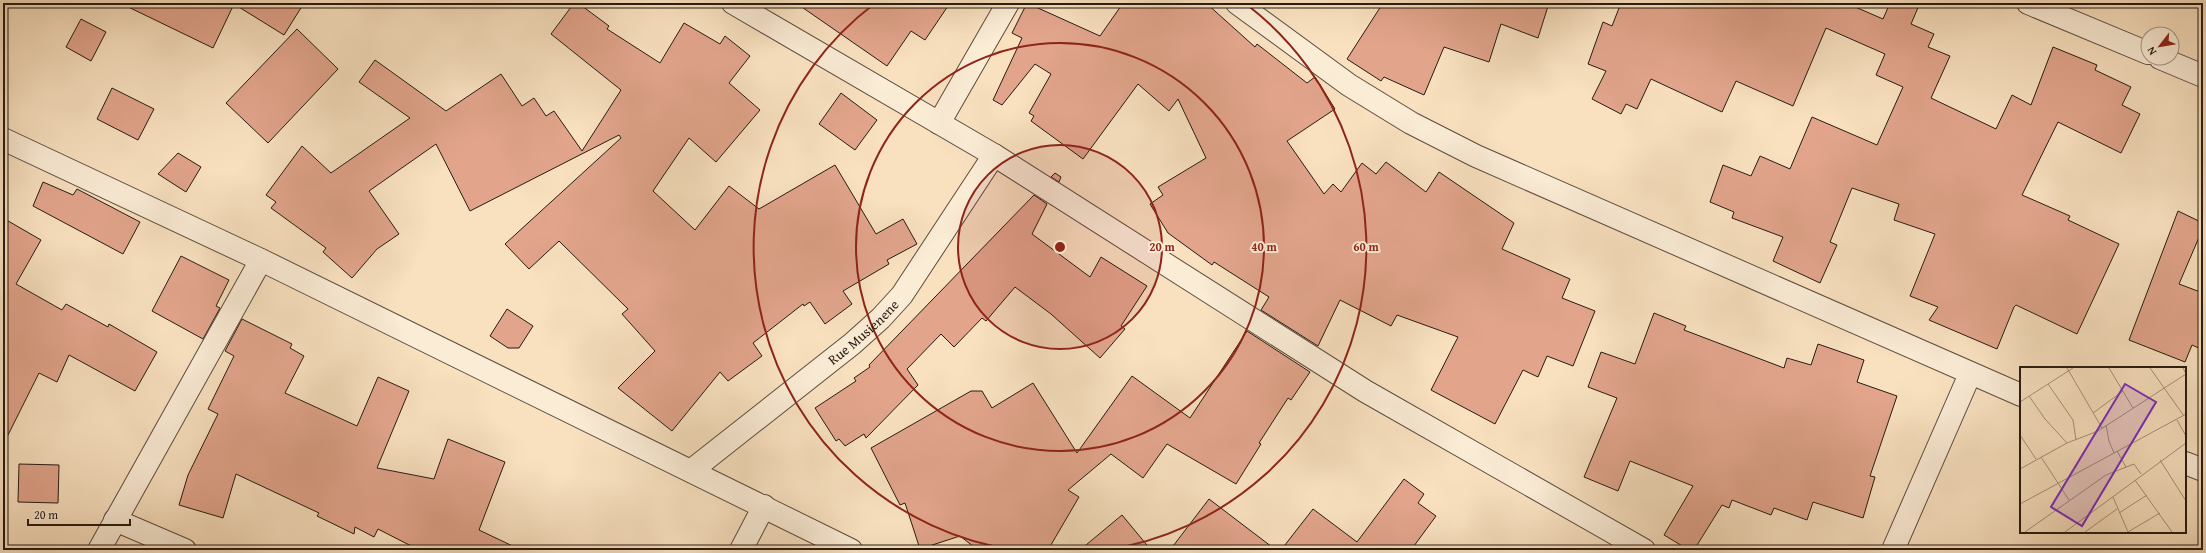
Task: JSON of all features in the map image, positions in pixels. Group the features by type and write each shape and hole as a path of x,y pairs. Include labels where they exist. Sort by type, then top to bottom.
{"street":[{"path":"733,3 994,155 1365,391 1644,550"},
{"path":"939,123 1008,3"},
{"path":"1237,3 1348,85 1411,123 1456,146 1565,196 2020,395"},
{"path":"2028,3 2140,50"},
{"path":"2179,66 2203,76"},
{"path":"3,139 261,260 692,470 851,550"},
{"name":"Rue Musienene","path":"692,470 852,344 881,318 902,295 994,155"},
{"path":"99,550 261,260"},
{"path":"1893,550 1970,374"},
{"path":"2186,462 2203,470"},
{"path":"741,550 764,506"},
{"path":"115,520 184,550"}],"building":[{"path":"120,3 304,3 284,35 234,4 213,48"},
{"path":"574,3 578,3 609,26 607,29 660,63 684,23 720,44 725,36 750,56 729,83 760,110 716,162 689,138 653,191 695,230 729,186 759,209 835,165 876,234 903,219 917,244 887,260 889,264 843,291 852,304 825,324 810,302 804,306 803,304 753,343 762,356 728,381 720,372 672,431 618,388 655,351 622,314 628,309 559,241 529,269 505,244 621,138 619,135 470,211 436,144 369,191 399,234 377,249 352,278 323,252 326,248 271,208 276,202 266,195 302,146 331,173 410,118 359,82 375,60 446,111 501,74 522,106 534,98 546,116 554,111 582,151 621,90 551,34"},
{"path":"796,3 950,3 925,40 911,31 887,66"},
{"path":"1027,3 1100,36 1123,3 1206,3 1255,47 1257,44 1307,83 1315,77 1335,109 1287,141 1324,194 1333,184 1341,192 1362,163 1376,174 1386,162 1426,192 1439,172 1514,223 1502,249 1570,279 1562,298 1595,311 1573,366 1547,356 1538,377 1523,370 1495,424 1431,390 1458,337 1397,315 1391,326 1340,300 1318,346 1261,310 1269,297 1214,262 1212,265 1168,233 1150,204 1163,195 1158,187 1206,158 1178,99 1169,111 1138,84 1083,159 1031,121 1034,116 1029,113 1051,74 1035,64 1002,105 993,100 1022,38 1012,33"},
{"path":"1383,3 1549,3 1538,38 1501,24 1489,62 1444,47 1424,95 1384,77 1381,81 1347,59"},
{"path":"1621,3 1846,3 1883,19 1890,3 1920,3 1911,24 1934,34 1928,47 1950,56 1931,98 1996,129 2012,95 2031,105 2053,47 2097,65 2095,70 2131,87 2122,105 2140,114 2121,153 2058,122 2022,195 2070,216 2068,220 2119,244 2077,334 2016,305 1997,349 1929,320 1938,307 1910,296 1935,234 1894,220 1899,204 1852,188 1830,242 1837,245 1820,283 1773,261 1783,237 1732,218 1734,212 1710,202 1723,165 1751,176 1760,156 1790,169 1812,117 1877,145 1903,87 1876,75 1885,54 1826,28 1793,106 1736,81 1722,112 1651,79 1637,109 1626,104 1621,114 1592,99 1606,71 1588,64 1603,22 1612,26"},
{"path":"81,19 106,32 91,61 66,47"},
{"path":"297,29 338,69 268,143 226,103"},
{"path":"112,88 154,109 138,140 97,119"},
{"path":"841,93 877,120 855,150 819,124"},
{"path":"178,153 201,167 186,192 158,174"},
{"path":"1055,173 1061,177 1059,182 1051,177"},
{"path":"43,182 73,195 77,189 140,222 123,254 33,206"},
{"path":"1034,195 1047,204 1032,234 1090,277 1101,257 1147,286 1121,326 1125,329 1100,358 1051,314 1015,287 986,321 982,318 954,347 941,334 907,369 918,385 866,438 864,434 845,446 839,439 836,441 815,408 856,381 854,378 870,367 869,365"},
{"path":"2178,211 2203,223 2203,228 2179,284 2203,293 2203,350 2192,345 2185,362 2129,340"},
{"path":"3,218 41,240 16,284 62,310 66,304 108,327 109,324 157,352 135,391 69,355 57,382 39,373 3,445"},
{"path":"181,256 229,280 216,306 220,308 203,339 152,311"},
{"path":"507,309 533,326 519,348 508,348 490,336"},
{"path":"1654,313 1686,326 1684,330 1784,368 1787,358 1811,365 1818,344 1864,360 1857,382 1897,396 1870,476 1875,477 1863,518 1813,502 1807,520 1774,508 1771,515 1732,500 1729,508 1722,505 1694,550 1689,550 1664,535 1693,486 1630,461 1618,491 1584,477 1617,398 1588,387 1601,352 1635,364"},
{"path":"242,319 292,344 290,348 304,356 285,393 357,426 378,377 409,391 377,468 434,479 448,439 505,462 479,530 521,550 419,550 378,529 374,537 355,527 354,534 317,516 319,513 236,474 223,518 179,505 188,475 218,414 208,409 234,356 225,351"},
{"path":"1247,331 1310,372 1291,400 1288,398 1259,443 1261,444 1236,484 1167,444 1143,478 1111,454 1068,490 1079,497 1048,550 978,550 960,536 920,549 905,503 900,505 871,448 971,391 982,391 992,408 1033,383 1077,453 1132,376 1190,418"},
{"path":"19,464 59,465 58,503 18,502"},
{"path":"1404,479 1424,494 1418,503 1436,516 1411,550 1281,550 1313,509 1357,542"},
{"path":"1209,499 1276,550 1170,550"},
{"path":"1122,515 1151,550 1080,550"}]}
